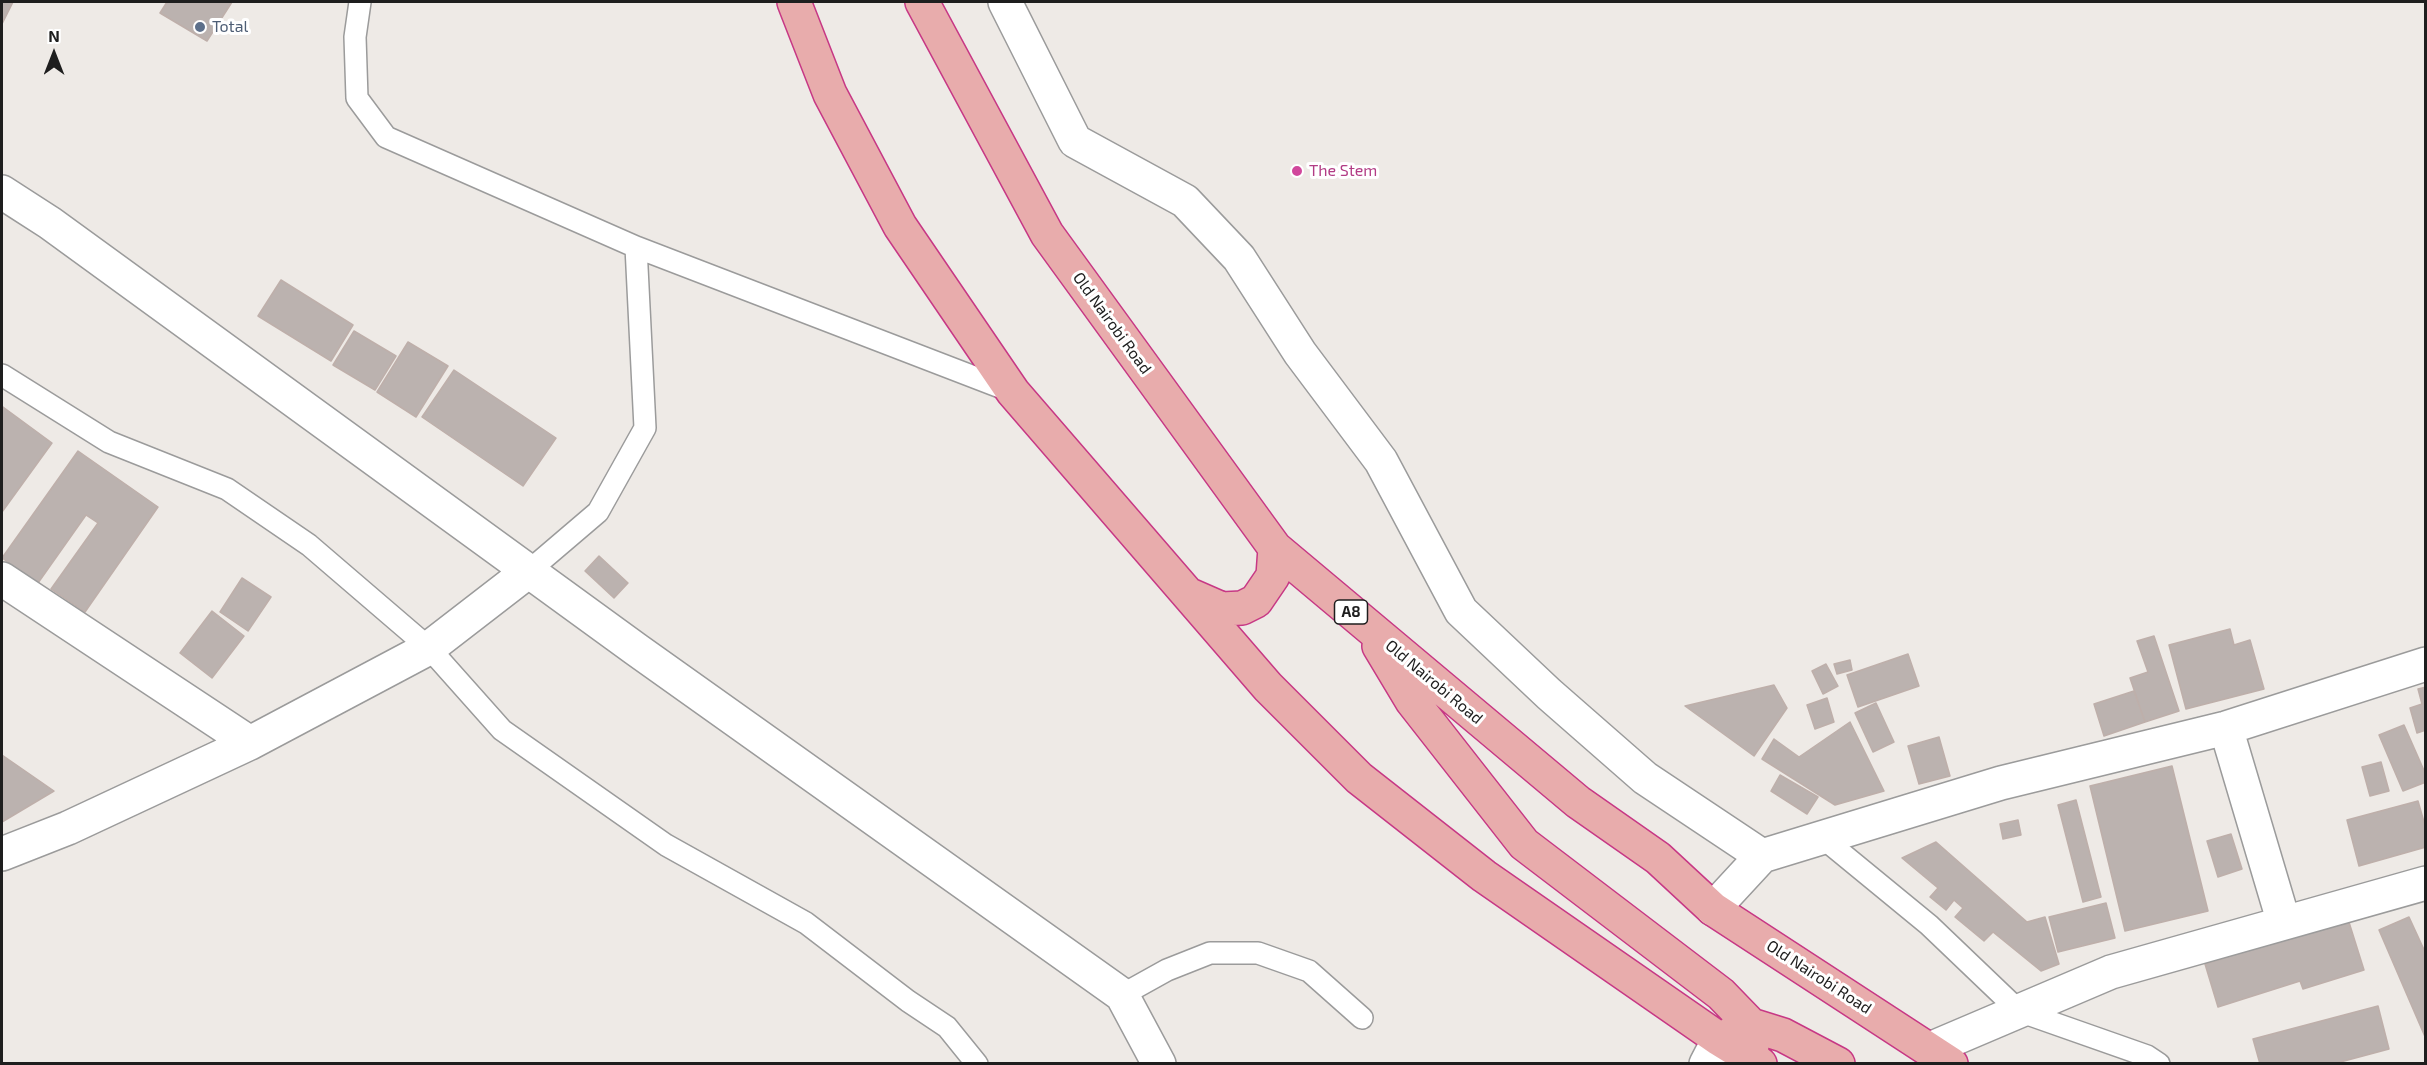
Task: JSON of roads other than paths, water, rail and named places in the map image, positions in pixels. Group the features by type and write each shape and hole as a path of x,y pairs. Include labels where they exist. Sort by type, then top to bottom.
{"highway":[{"path":"795,2 830,94 900,226 1013,392 1268,687 1359,778 1713,1051 1753,1062 1751,1025"},
{"name":"Old Nairobi Road","path":"922,2 1047,234 1275,548 1578,802 1658,858 1713,909 1940,1056"},
{"path":"1190,595 1222,609 1242,608 1257,602 1273,576 1275,548"},
{"path":"1365,624 1412,701 1524,844 1721,994 1751,1025 1784,1035 1838,1064"},
{"path":"1713,1051 1751,1025"}],"street":[{"path":"1005,2 1075,141 1185,201 1239,258 1300,352 1381,460 1461,611 1645,778 1762,856"},
{"path":"2,192 50,223 637,650 1122,995 1159,1064"},
{"path":"2,854 68,828 250,743 429,648 530,570"},
{"path":"2,579 250,743"},
{"path":"1713,909 1762,856 2001,783 2226,728 2426,664"},
{"path":"2226,728 2284,923"},
{"path":"1940,1056 2019,1011 2111,972 2426,883"}],"lane":[{"path":"360,2 356,37 357,98 386,137 636,247 1013,392"},
{"path":"530,570 598,512 645,428 636,247"},
{"path":"2,375 108,442 227,489 309,545 429,648 502,730 666,846 806,923 908,1001 947,1027 977,1064"},
{"path":"1823,838 1929,925 2019,1011 2147,1056 2159,1064"},
{"path":"1122,995 1167,970 1210,954 1258,954 1309,971 1362,1018"}],"place":[{"name":"Total","path":"200,27"},
{"name":"The Stem","path":"1297,171"}]}
